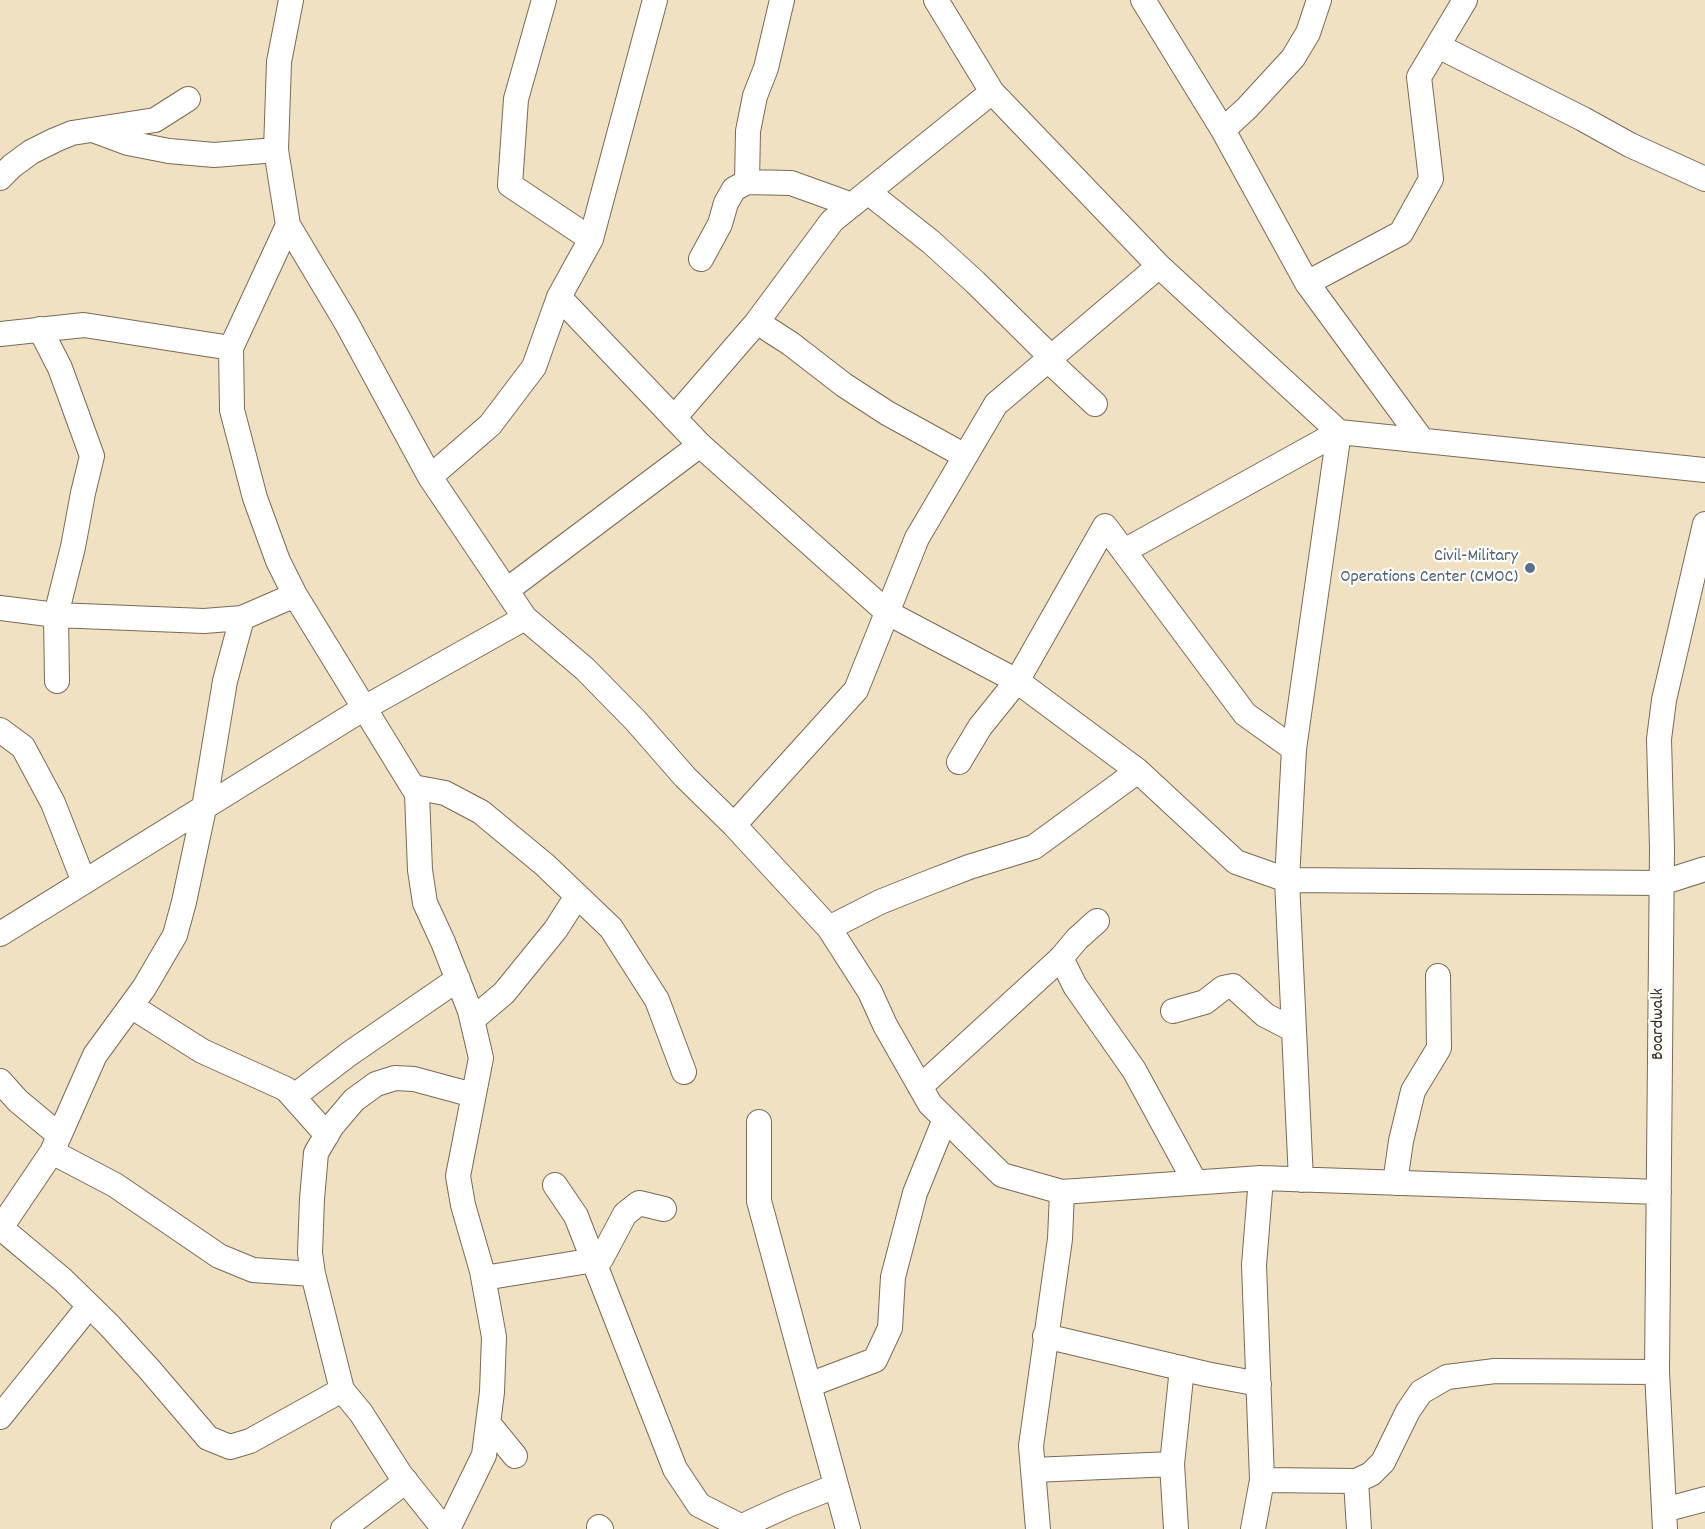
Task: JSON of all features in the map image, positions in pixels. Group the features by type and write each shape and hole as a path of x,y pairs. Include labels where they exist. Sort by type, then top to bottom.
{"street":[{"path":"291,0 279,62 276,150 288,225 346,322 430,477 525,618 585,669 636,720 685,777 734,825 829,928 870,992 885,1025 930,1104 1002,1175 1062,1192 1261,1178 1659,1192"},
{"path":"544,0 516,99 510,185 591,239"},
{"path":"430,477 490,425 534,367 559,297 591,239 655,0"},
{"path":"747,182 748,131 755,96 766,68 782,0"},
{"path":"936,0 992,92 1159,266 1340,432"},
{"path":"1143,0 1223,130 1307,283 1422,440"},
{"path":"1223,130 1247,108 1293,58 1308,33 1319,0"},
{"path":"1307,283 1401,233 1431,179 1419,77 1465,0"},
{"path":"1438,46 1630,145 1705,179"},
{"path":"674,418 757,322 832,221 992,92"},
{"path":"0,178 31,152 72,133 155,120 188,99"},
{"path":"92,130 128,143 169,151 214,155 276,150"},
{"path":"701,259 720,224 734,189 747,182 791,183 860,199 930,242 975,282 1095,404"},
{"path":"288,225 231,348 232,410 255,498 278,561 295,595 366,707 417,794 420,870 425,903 458,979 472,1020 481,1058 458,1176 463,1205 484,1278 494,1337 492,1392 483,1455 446,1529 406,1481 361,1413 342,1390 313,1274 310,1253 316,1152 354,1100 376,1084 395,1078 414,1079 436,1083 473,1095"},
{"path":"734,825 856,690 917,538 996,404 1159,266"},
{"path":"559,297 700,445 888,614 1017,681 1138,771 1236,862 1287,880 1660,883 1705,869"},
{"path":"757,322 887,413 965,456"},
{"path":"0,334 84,325 231,348"},
{"path":"40,329 60,368 92,456 74,547 56,615 57,681"},
{"path":"1301,1180 1287,880 1294,749 1340,432"},
{"path":"1124,551 1340,432 1705,470"},
{"path":"507,590 700,445"},
{"name":"Boardwalk","path":"1664,1519 1657,1372 1662,813 1659,758 1661,719 1705,524"},
{"path":"959,762 980,728 1017,681 1105,526 1245,714 1294,749"},
{"path":"0,608 56,615 204,621 242,618 295,595"},
{"path":"242,618 225,681 204,808 175,935 160,963 95,1054 55,1143 0,1228 63,1280 89,1306 149,1369 208,1438 230,1447 250,1441 342,1390"},
{"path":"0,934 366,707 525,618"},
{"path":"0,730 23,747 53,803 84,882"},
{"path":"829,928 880,902 925,884 969,867 1034,847 1138,771"},
{"path":"413,787 445,793 481,812 545,865 611,928 657,1000 684,1072"},
{"path":"472,1020 504,993 556,929 577,896"},
{"path":"921,1087 1061,958 1097,921"},
{"path":"1061,958 1075,986 1134,1070 1195,1182"},
{"path":"1395,1183 1401,1141 1413,1092 1439,1048 1438,976"},
{"path":"293,1097 350,1054 458,979"},
{"path":"1173,1011 1205,1002 1223,988 1233,986 1265,1015 1294,1030"},
{"path":"131,1006 202,1051 286,1089 327,1135"},
{"path":"0,1081 55,1143 219,1256 253,1270 313,1274"},
{"path":"809,1385 875,1360 890,1328 893,1277 915,1193 945,1119"},
{"path":"759,1122 759,1201 848,1529"},
{"path":"1253,1529 1262,1480 1254,1265 1261,1178"},
{"path":"555,1185 576,1216 675,1469 699,1505 741,1528 836,1485"},
{"path":"1038,1529 1031,1446 1060,1239 1062,1192"},
{"path":"484,1278 601,1259 625,1214 639,1203 664,1209"},
{"path":"0,1418 89,1306"},
{"path":"1045,1336 1259,1384"},
{"path":"1176,1529 1172,1464 1182,1368"},
{"path":"1262,1480 1356,1481 1371,1474 1383,1462 1408,1411 1421,1392 1448,1377 1495,1371 1657,1372"},
{"path":"488,1423 515,1456"},
{"path":"1033,1470 1172,1464"},
{"path":"343,1529 406,1481"},
{"path":"1356,1481 1359,1529"},
{"path":"1664,1519 1705,1499"}],"place":[{"name":"Civil-Military Operations Center (CMOC)","path":"1530,568"}]}
